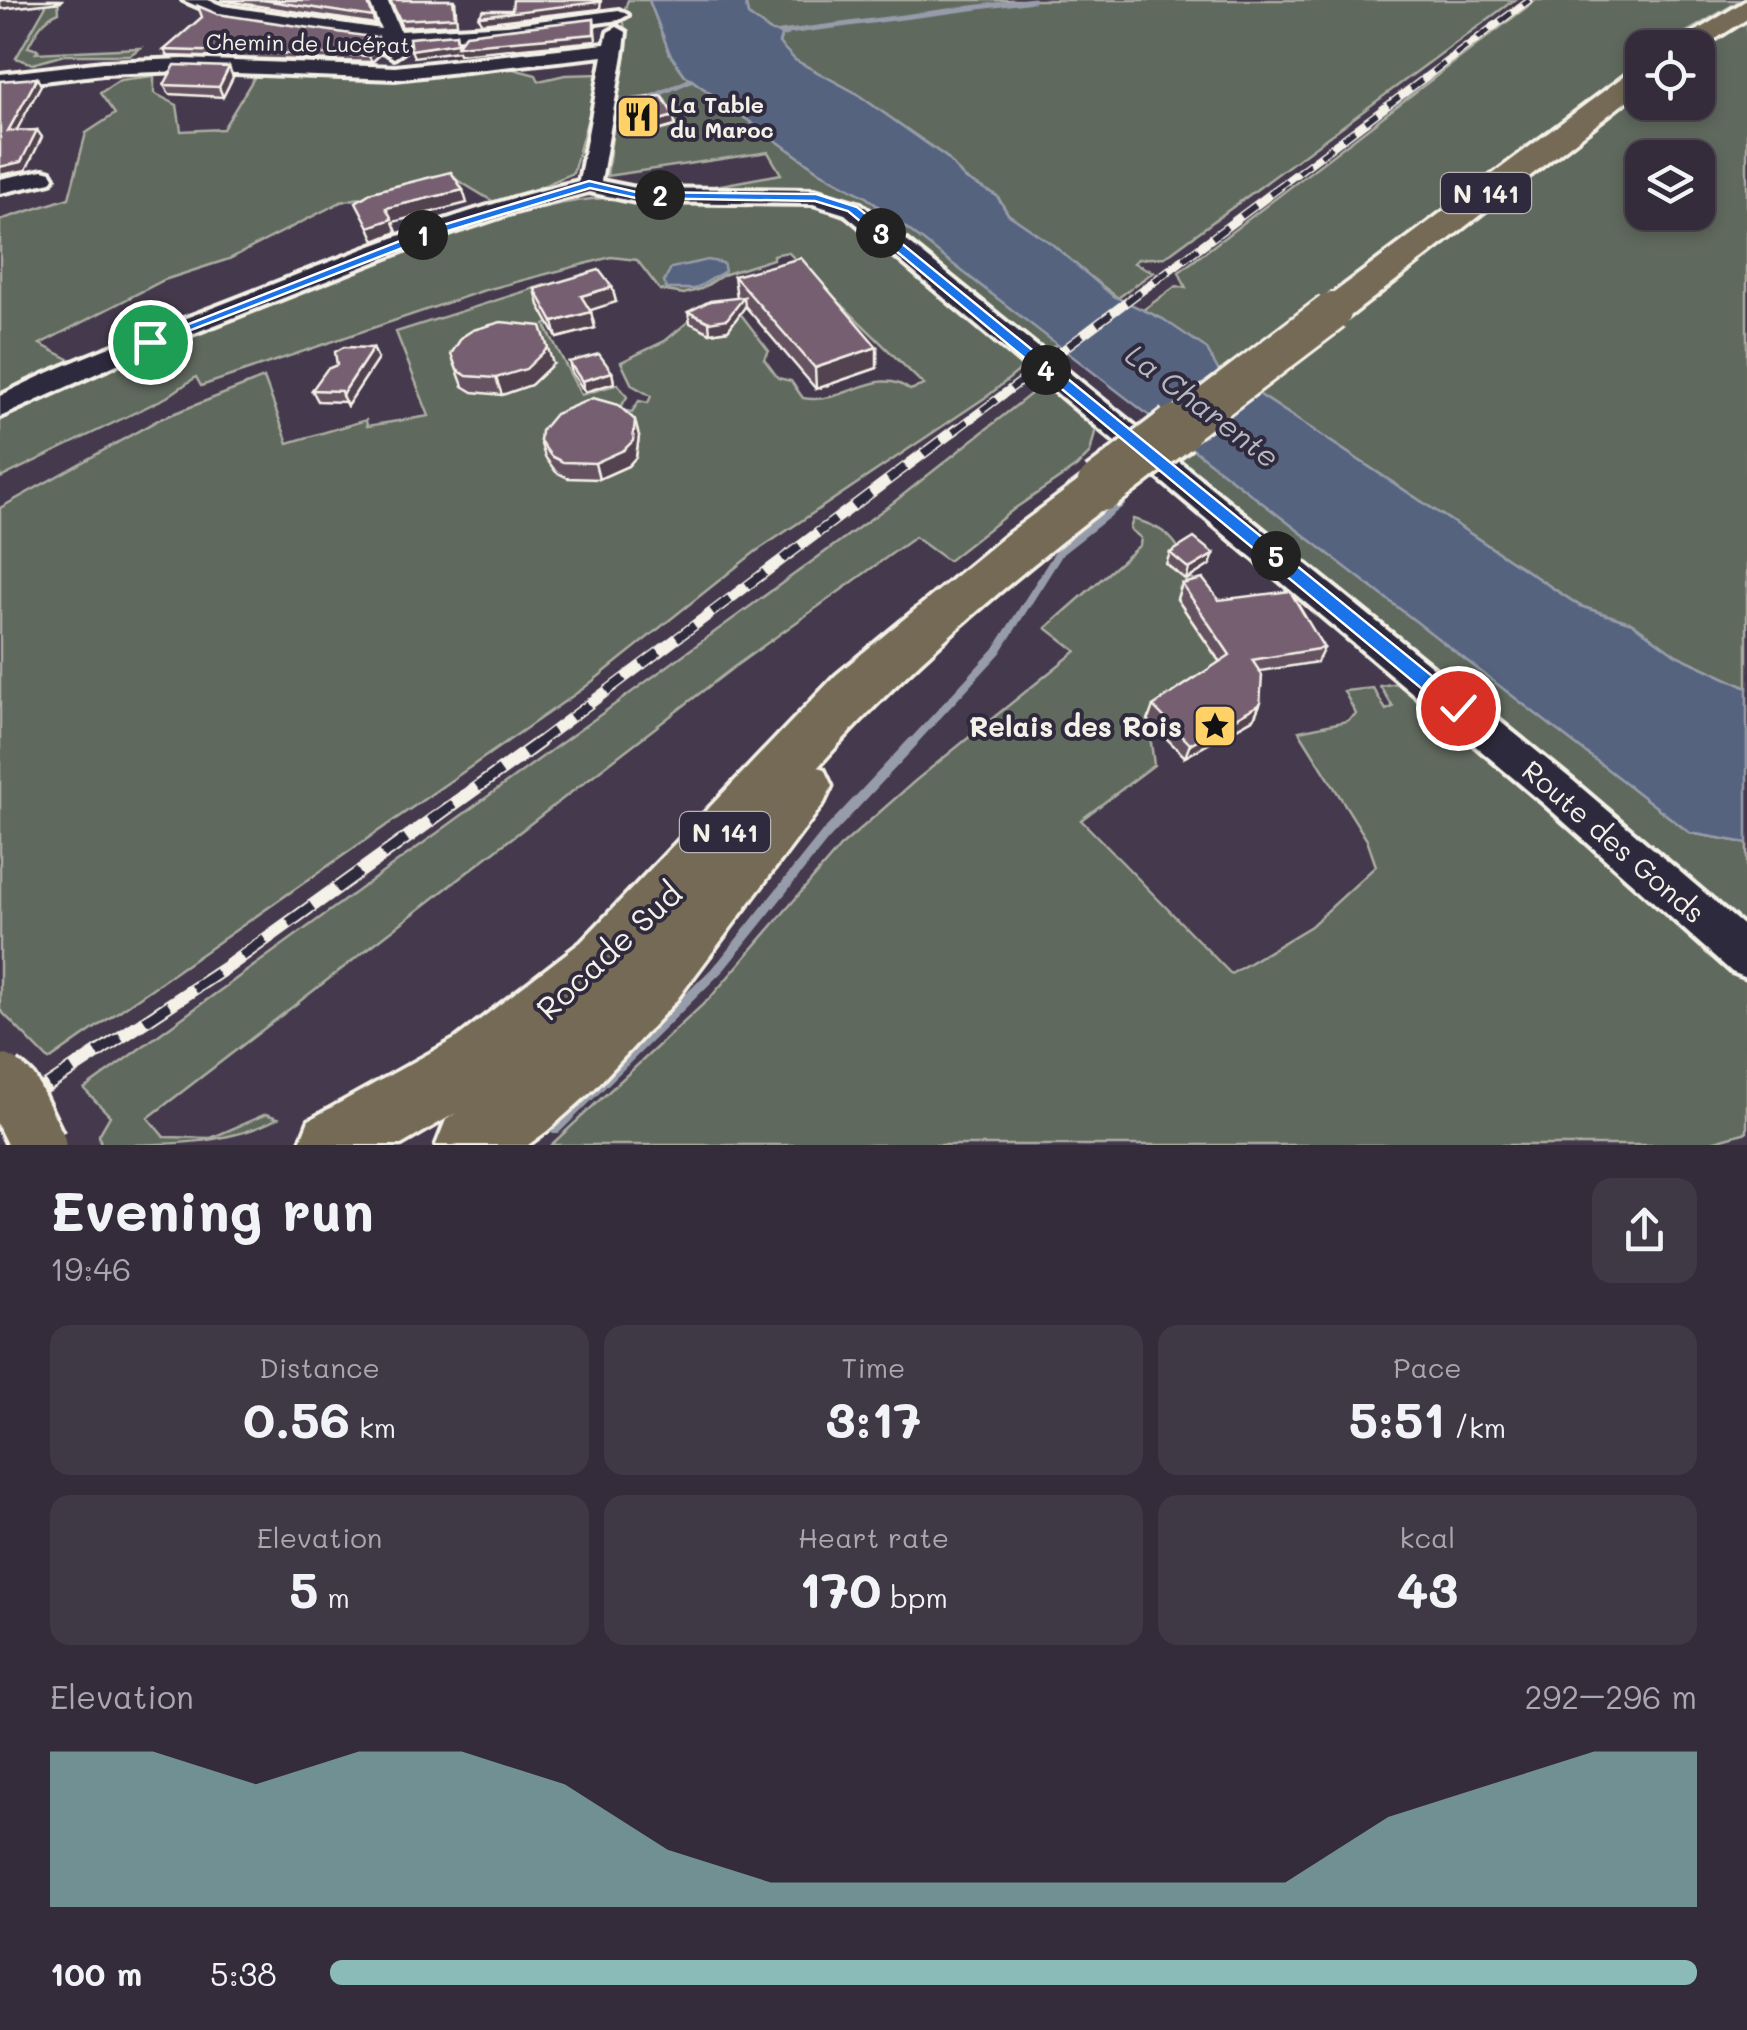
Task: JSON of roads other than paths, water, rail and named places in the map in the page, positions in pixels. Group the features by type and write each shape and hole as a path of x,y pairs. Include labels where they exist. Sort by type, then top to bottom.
{"highway":[{"path":"1710,30 1744,9"},
{"name":"Rocade Sud","path":"334,1145 479,1063 603,964 854,690 1022,548 1625,89"},
{"name":"Rocade Sud","path":"470,1145 549,1088 637,1002 850,730 932,636 1022,548"}],"main road":[{"path":"0,1082 12,1092 38,1145"}],"street":[{"path":"0,408 150,342 348,263 454,225 589,184 620,7 508,30 393,37 290,8 220,11 192,0"},
{"path":"378,0 393,37 396,73"},
{"name":"Chemin de Lucérat","path":"0,80 103,68 184,65 396,73 614,50"},
{"path":"0,186 43,176"},
{"name":"Route des Gonds","path":"589,184 636,195 797,196 852,209 1557,790 1747,957"}],"water":[{"name":"La Charente","path":"649,0 745,0 748,15 772,32 789,34 781,36 779,43 795,60 854,92 946,157 964,178 997,196 1008,214 1052,244 1113,296 1163,319 1206,348 1221,375 1257,393 1580,606 1632,623 1676,655 1747,688 1747,843 1690,833 866,197 820,172 685,75 670,54"},
{"path":"708,260 723,263 725,271 695,289 666,289 664,281 671,268"}],"waterway":[{"path":"780,33 1033,0"},
{"path":"647,99 691,80"},
{"path":"911,744 997,651 1060,551 1121,503"},
{"path":"556,1129 721,966 825,836 913,742"}],"railway":[{"path":"1276,189 1529,0"},
{"path":"953,432 1280,187"},
{"path":"536,744 956,429"},
{"path":"0,1117 227,967 540,742"}],"place":[{"name":"La Table du Maroc","path":"638,117"},
{"name":"Relais des Rois","path":"1215,726"}]}
